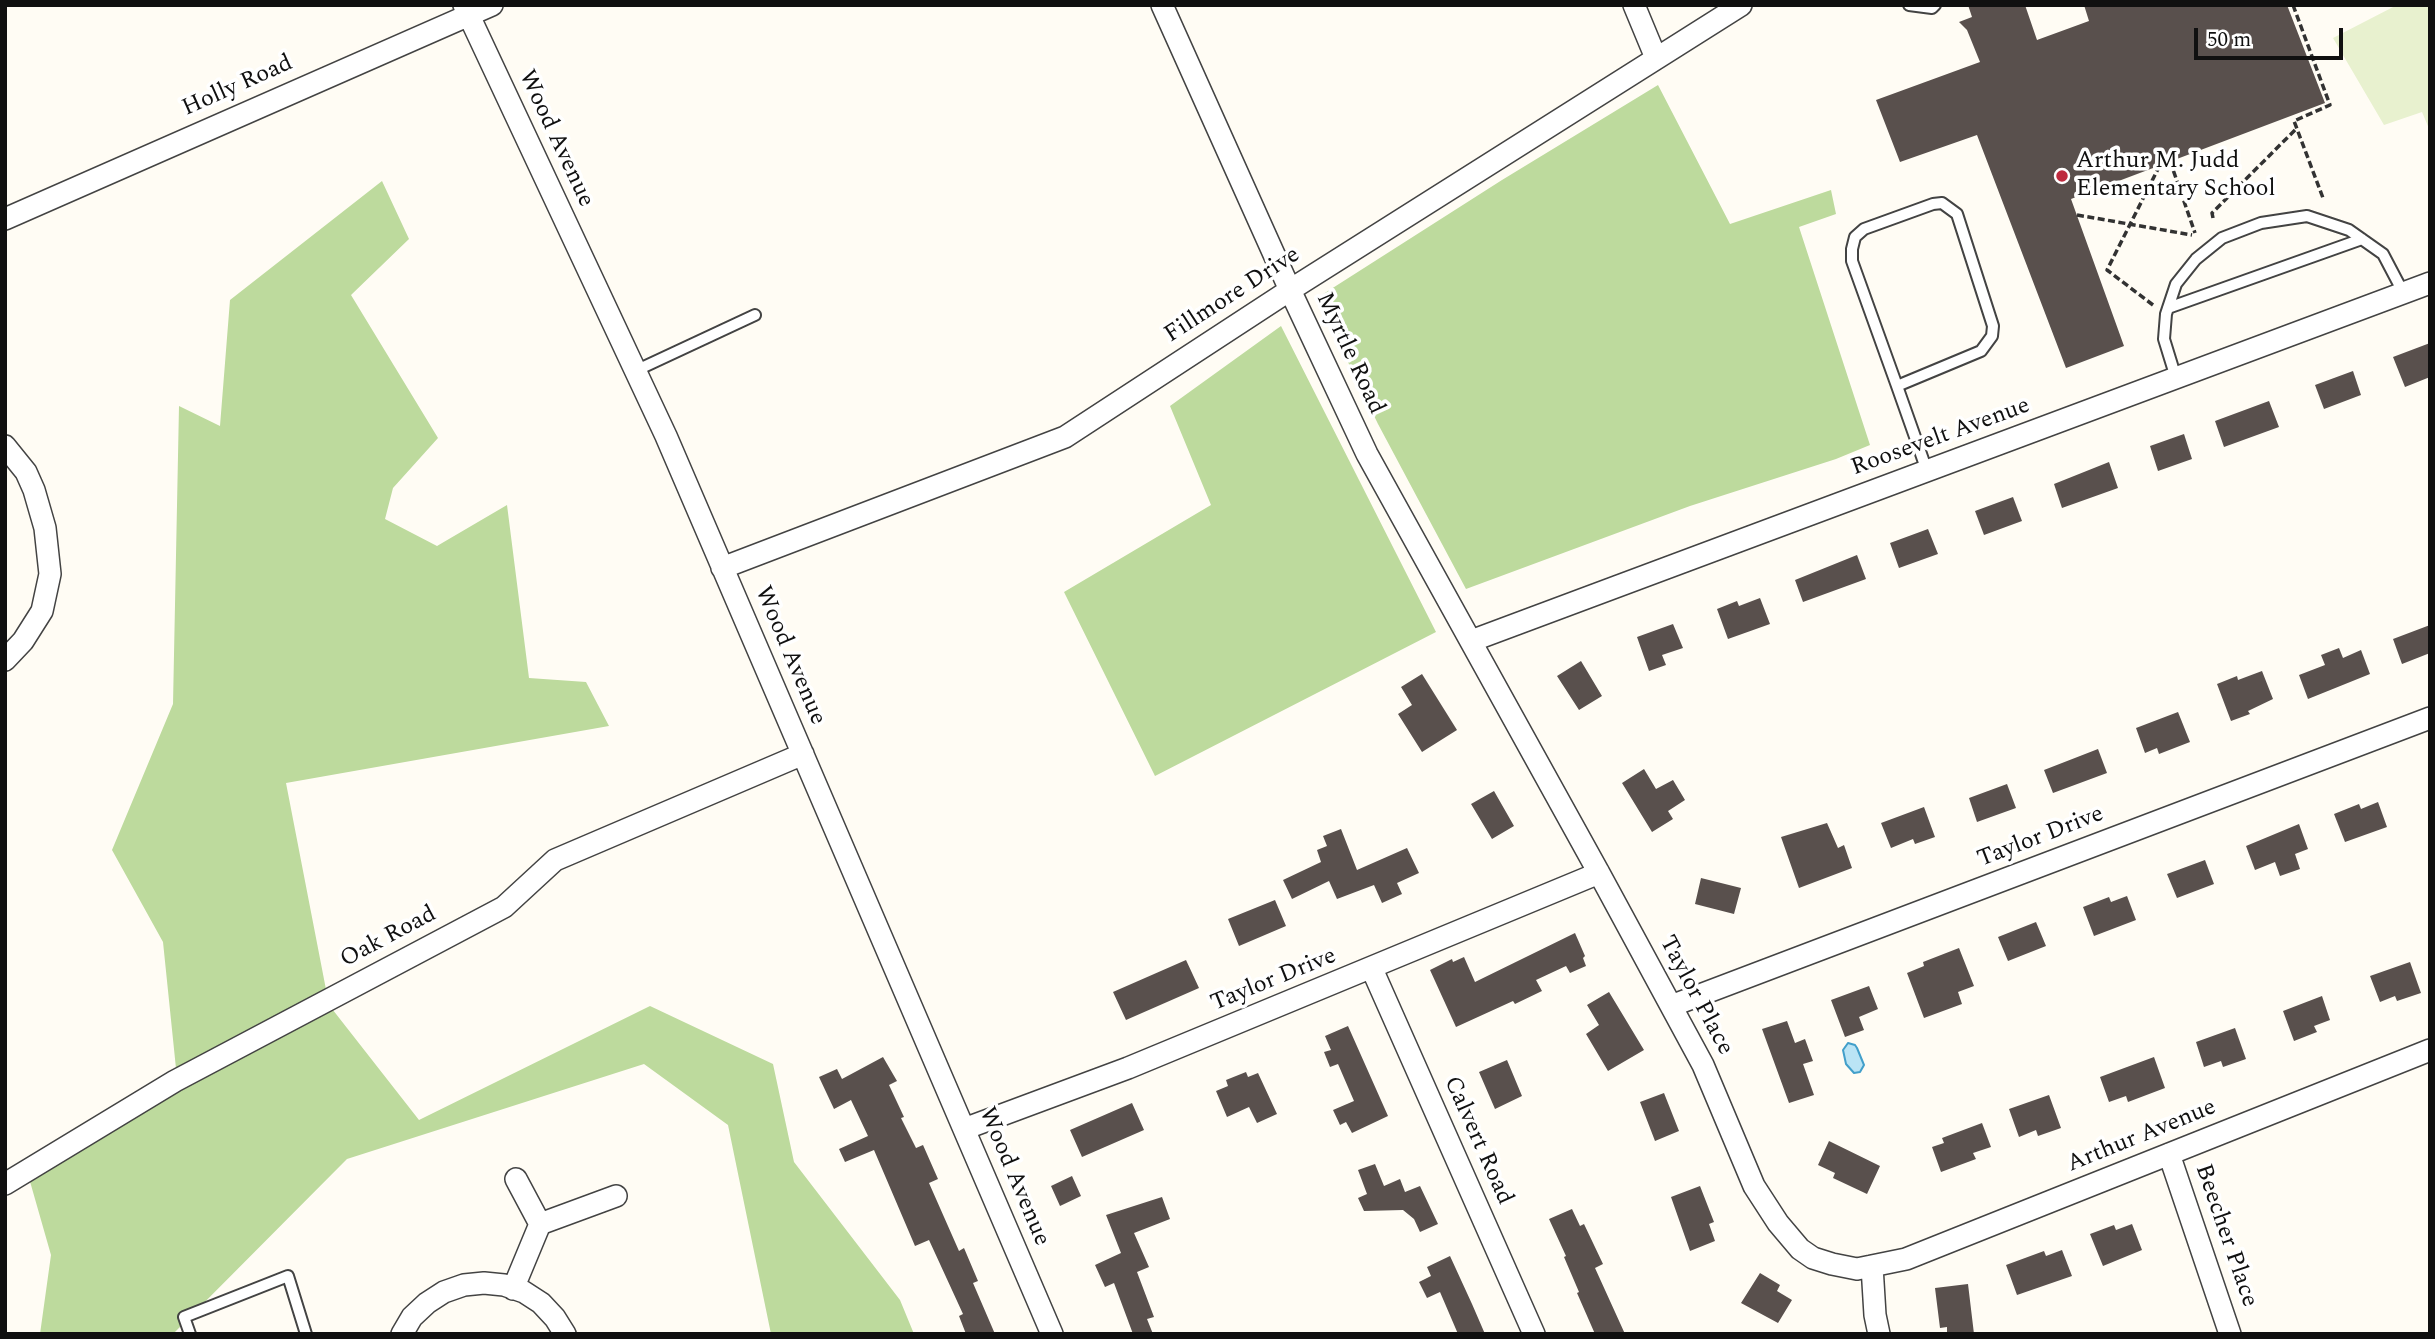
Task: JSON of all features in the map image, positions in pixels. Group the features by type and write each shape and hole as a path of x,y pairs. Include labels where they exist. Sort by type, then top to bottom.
{"street":[{"name":"Holly Road","path":"5,219 466,10 492,5"},
{"name":"Myrtle Road","path":"1162,5 1367,454 1471,641"},
{"path":"1634,5 1656,58"},
{"name":"Fillmore Drive","path":"722,568 1066,437 1290,290 1741,5"},
{"name":"Wood Avenue","path":"466,10 635,371 1052,1334"},
{"name":"Roosevelt Avenue","path":"1471,641 2430,283"},
{"path":"5,446 26,472 34,490 45,528 50,573 42,611 23,641 5,660"},
{"name":"Taylor Place","path":"1471,641 1703,1065 1754,1186 1778,1223 1800,1249 1813,1258 1857,1269 1872,1266"},
{"name":"Taylor Drive","path":"1671,1006 2430,718"},
{"name":"Oak Road","path":"5,1184 175,1081 504,907 555,860 803,754"},
{"name":"Taylor Drive","path":"964,1129 1128,1068 1599,873"},
{"name":"Calvert Road","path":"1372,969 1534,1334"},
{"name":"Arthur Avenue","path":"1872,1266 1906,1259 2430,1050"},
{"name":"Beecher Place","path":"2169,1154 2230,1334"},
{"path":"516,1179 540,1224"},
{"path":"513,1289 540,1224 616,1196"},
{"path":"1872,1266 1879,1334"},
{"path":"402,1334 412,1317 444,1292 464,1285 484,1283 513,1289 541,1303 565,1334"}],"lane":[{"path":"1909,5 1932,8 1935,5"},
{"path":"1897,386 1981,351 1992,336 1993,326 1956,214 1942,204 1933,204 1864,229 1855,237 1852,249 1852,261 1927,471"},
{"path":"2176,379 2164,339 2168,308 2176,284 2196,259 2222,238 2260,223 2307,216 2349,230 2383,254 2404,294"},
{"path":"2168,308 2362,239"},
{"path":"635,371 755,316"},
{"path":"190,1334 184,1317 288,1276 306,1334"}],"path":[{"path":"2293,5 2330,105 2294,121 2323,198"},
{"path":"2213,218 2212,213 2297,128"},
{"path":"2077,215 2194,234 2170,161"},
{"path":"2153,305 2107,270 2160,165"}],"green space":[{"path":"2397,5 2430,5 2430,131 2422,112 2384,125 2333,38"},
{"path":"1658,85 1730,224 1831,190 1836,214 1799,227 1870,445 1836,459 1690,506 1466,589 1378,424 1317,298"},
{"path":"382,181 409,239 351,295 438,438 393,488 385,519 437,546 507,505 529,678 586,682 609,726 286,783 329,1005 419,1120 650,1006 773,1064 794,1162 900,1300 914,1334 771,1334 728,1125 644,1064 347,1159 173,1334 40,1334 51,1255 27,1171 178,1088 163,942 112,850 173,704 179,406 220,426 230,300"},
{"path":"1281,326 1436,632 1155,776 1064,592 1211,505 1170,406"}],"water":[{"path":"1848,1043 1857,1048 1864,1065 1860,1072 1854,1073 1846,1064 1843,1050"}],"building":[{"name":"Arthur M. Judd Elementary School","path":"1968,5 2025,5 2037,40 2089,21 2084,5 2287,5 2325,103 2071,199 2124,346 2066,368 1977,135 1900,162 1876,100 1980,62 1967,30 1959,22 1972,17"},
{"path":"2430,343 2430,377 2405,387 2393,357"},
{"path":"2353,371 2361,395 2324,409 2315,385"},
{"path":"2269,401 2279,427 2224,447 2215,421"},
{"path":"2184,434 2192,459 2158,471 2150,446"},
{"path":"2109,462 2118,488 2062,508 2054,484"},
{"path":"2013,497 2022,521 1984,535 1975,511"},
{"path":"1928,529 1938,554 1899,568 1890,543"},
{"path":"1857,555 1866,579 1803,602 1795,580"},
{"path":"1760,598 1770,624 1728,639 1717,609 1737,601 1739,606"},
{"path":"1673,624 1683,648 1662,655 1666,665 1649,671 1637,637"},
{"path":"2430,625 2430,653 2402,664 2393,639"},
{"path":"2339,648 2343,658 2361,650 2370,674 2308,699 2299,675 2325,665 2321,655"},
{"path":"1581,661 1602,696 1579,710 1557,676"},
{"path":"2262,671 2273,699 2248,711 2250,714 2231,721 2217,684 2237,676 2238,680"},
{"path":"1422,674 1457,730 1422,752 1398,714 1412,705 1401,687"},
{"path":"2178,712 2190,742 2159,754 2157,748 2145,753 2136,728"},
{"path":"2098,749 2107,773 2053,793 2044,770"},
{"path":"1644,769 1656,789 1673,780 1685,800 1668,811 1673,819 1652,832 1622,783"},
{"path":"2007,784 2016,808 1977,822 1969,798"},
{"path":"1494,791 1514,826 1492,839 1471,804"},
{"path":"2378,802 2387,827 2345,842 2334,814 2359,804 2361,809"},
{"path":"1924,807 1935,837 1915,844 1913,839 1891,848 1881,823"},
{"path":"1827,823 1838,848 1844,845 1852,868 1799,888 1781,837"},
{"path":"2299,824 2308,849 2295,854 2300,869 2280,876 2275,862 2255,870 2246,846"},
{"path":"1341,829 1357,870 1407,848 1419,873 1397,883 1402,894 1382,903 1374,885 1337,899 1329,881 1292,899 1283,880 1321,862 1317,850 1327,846 1323,836"},
{"path":"2205,860 2214,884 2177,898 2167,874"},
{"path":"1701,878 1741,888 1734,914 1695,904"},
{"path":"2127,896 2136,920 2094,936 2083,907 2109,897 2111,902"},
{"path":"1275,900 1286,926 1239,946 1228,919"},
{"path":"2036,922 2046,946 2008,961 1998,937"},
{"path":"1575,933 1585,956 1583,958 1586,966 1570,973 1566,966 1536,980 1542,991 1456,1027 1430,970 1452,959 1453,962 1464,957 1475,982"},
{"path":"1959,948 1974,986 1958,992 1962,1004 1924,1018 1907,973 1924,966 1923,962"},
{"path":"1186,960 1199,988 1126,1020 1113,992"},
{"path":"2410,962 2421,993 2397,1001 2395,996 2380,1002 2370,976"},
{"path":"1869,986 1878,1009 1859,1017 1864,1030 1845,1037 1831,1000"},
{"path":"1609,992 1644,1050 1608,1071 1586,1034 1599,1025 1587,1005"},
{"path":"2322,996 2330,1020 2314,1026 2317,1032 2294,1041 2283,1011"},
{"path":"1787,1021 1795,1043 1805,1039 1813,1061 1803,1064 1814,1095 1789,1103 1762,1029"},
{"path":"1348,1026 1388,1116 1352,1133 1346,1122 1340,1125 1333,1110 1354,1101 1338,1064 1330,1067 1324,1052 1331,1050 1325,1036"},
{"path":"2235,1028 2246,1059 2223,1067 2221,1061 2204,1067 2196,1042"},
{"path":"883,1057 897,1081 889,1085 904,1117 901,1118 916,1148 923,1145 938,1179 929,1183 959,1251 964,1248 978,1281 973,1283 995,1334 966,1334 959,1316 963,1314 929,1240 915,1246 874,1150 845,1162 839,1149 868,1136 851,1100 834,1109 819,1077 837,1069 842,1079"},
{"path":"2154,1057 2165,1088 2128,1102 2126,1096 2109,1102 2100,1077"},
{"path":"1507,1060 1522,1096 1495,1109 1479,1072"},
{"path":"1246,1072 1248,1077 1258,1073 1277,1114 1257,1123 1249,1107 1227,1117 1216,1091 1228,1086 1226,1080"},
{"path":"1664,1093 1679,1131 1655,1141 1640,1102"},
{"path":"2049,1095 2061,1128 2038,1136 2036,1130 2019,1137 2009,1109"},
{"path":"1132,1103 1144,1130 1082,1157 1070,1130"},
{"path":"1982,1123 1991,1147 1973,1153 1976,1159 1941,1172 1932,1147 1944,1143 1942,1138"},
{"path":"1829,1141 1880,1166 1867,1194 1833,1178 1835,1173 1818,1165"},
{"path":"1375,1164 1384,1186 1400,1179 1405,1192 1420,1186 1438,1224 1420,1232 1414,1219 1403,1210 1364,1211 1358,1198 1367,1194 1358,1170"},
{"path":"1072,1176 1081,1196 1060,1206 1051,1186"},
{"path":"1700,1186 1714,1222 1709,1224 1715,1241 1690,1251 1671,1197"},
{"path":"1162,1197 1170,1219 1134,1233 1149,1267 1137,1272 1154,1317 1147,1319 1153,1334 1133,1334 1114,1283 1105,1287 1095,1265 1121,1253 1106,1215"},
{"path":"1572,1209 1580,1226 1584,1224 1603,1264 1595,1268 1625,1334 1595,1334 1577,1293 1579,1292 1564,1257 1566,1256 1549,1219"},
{"path":"2132,1224 2142,1250 2103,1266 2090,1234 2114,1225 2116,1230"},
{"path":"2062,1250 2072,1276 2017,1295 2006,1265 2044,1251 2046,1256"},
{"path":"1450,1256 1485,1334 1458,1334 1440,1292 1427,1298 1419,1282 1431,1276 1427,1267"},
{"path":"1760,1273 1780,1285 1777,1291 1792,1300 1778,1323 1741,1303"},
{"path":"1968,1284 1974,1334 1947,1334 1947,1327 1940,1328 1935,1288"}],"place":[{"name":"Arthur M. Judd Elementary School","path":"2062,176"}]}
